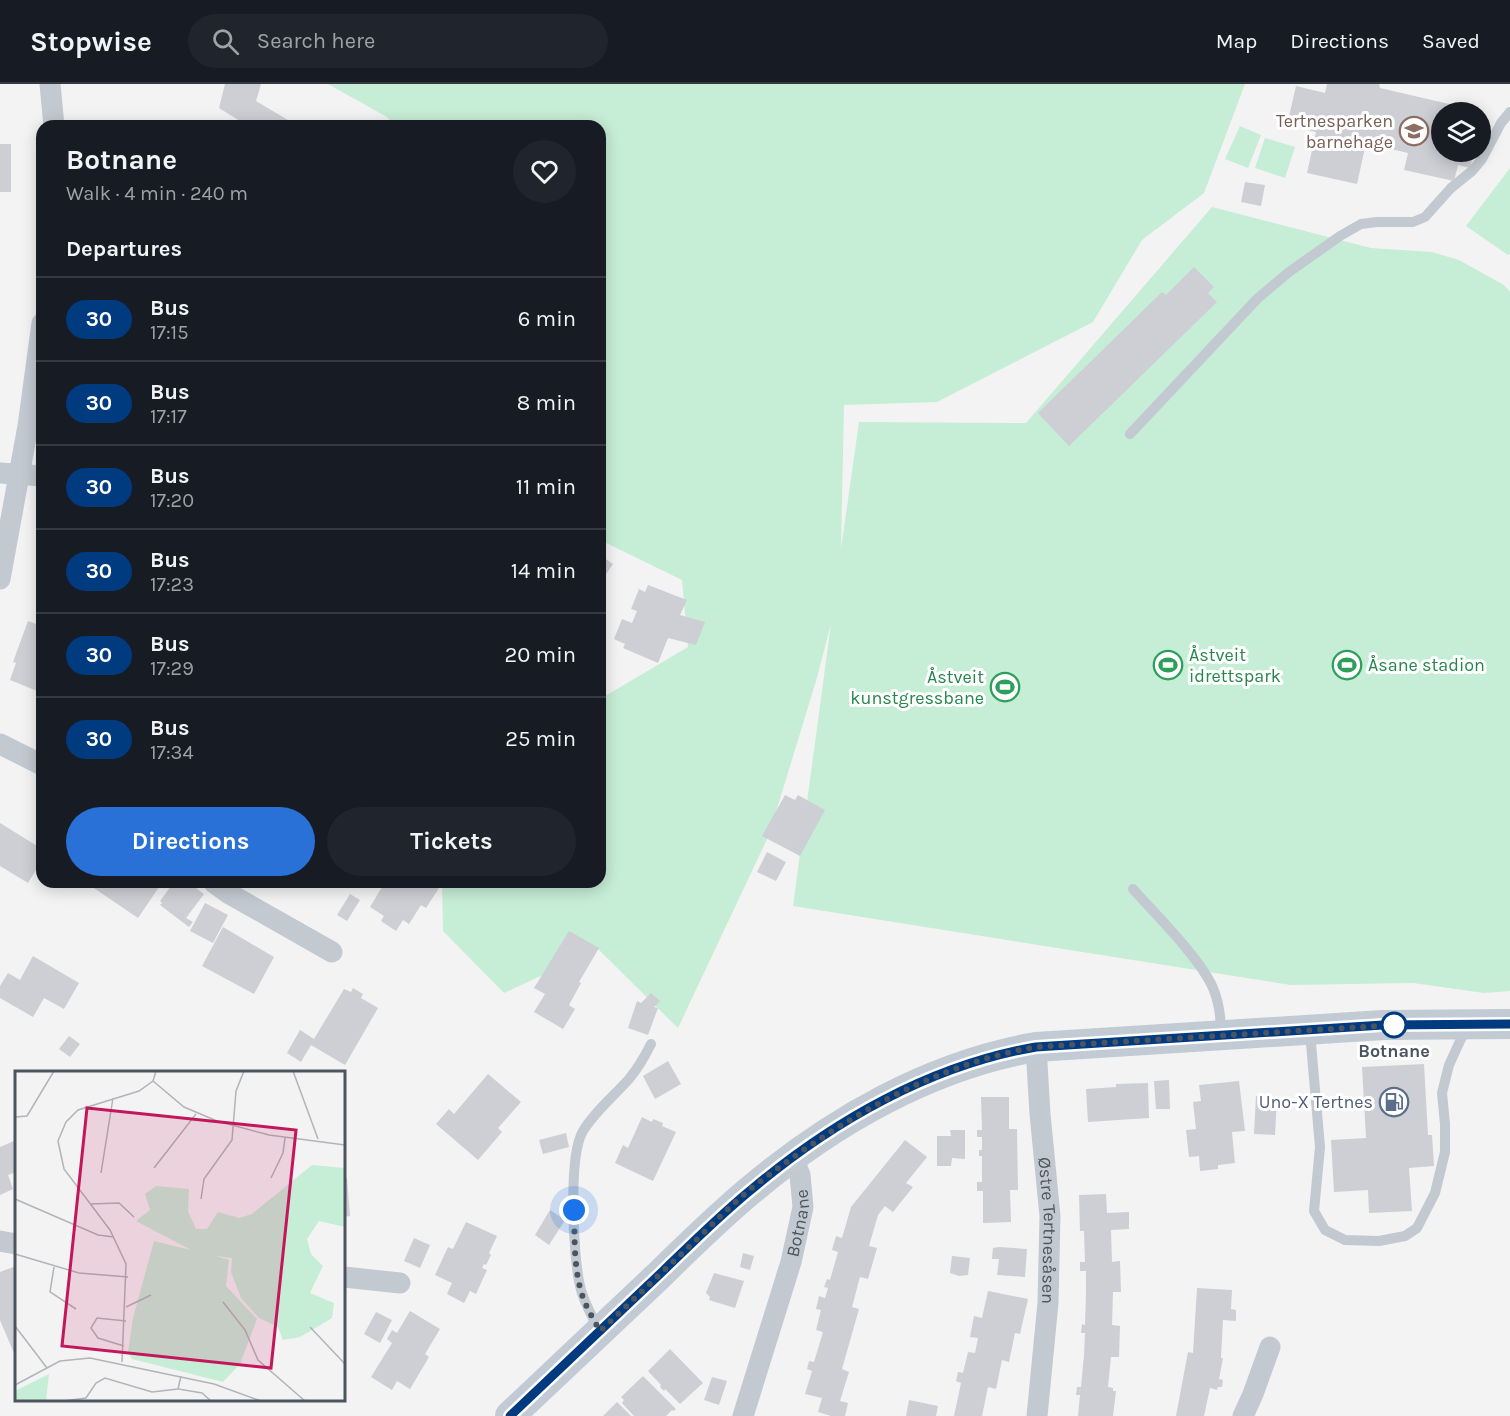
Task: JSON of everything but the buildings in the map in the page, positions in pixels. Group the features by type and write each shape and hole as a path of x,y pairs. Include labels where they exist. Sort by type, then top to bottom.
{"street":[{"path":"50,84 53,120"},
{"path":"0,579 10,473 36,351"},
{"path":"10,473 36,475"},
{"path":"0,744 36,762"},
{"path":"222,888 332,952"},
{"path":"510,1416 752,1188 833,1130 909,1088 954,1068 987,1057 1036,1047 1310,1029 1468,1023 1510,1024"},
{"name":"Østre Tertnesåsen","path":"1036,1047 1050,1216 1048,1303 1037,1416"},
{"name":"Botnane","path":"743,1416 791,1262 803,1207 800,1175 793,1158"},
{"path":"0,1241 15,1244"},
{"path":"345,1277 400,1283"},
{"path":"1243,1416 1270,1347"}],"lane":[{"path":"1130,434 1258,298 1289,272 1361,224 1413,222 1425,217 1482,159 1501,123 1510,112"},
{"path":"1133,889 1189,952 1210,983 1221,1017 1221,1035"},
{"path":"1310,1029 1320,1147 1314,1211 1325,1230 1345,1240 1379,1241 1405,1236 1417,1228 1435,1193 1445,1152 1442,1093 1449,1065 1468,1023"},
{"path":"600,1331 585,1304 576,1262 574,1170 576,1148 583,1131 630,1078 651,1044"}],"green space":[{"path":"328,84 1245,84 1204,193 1142,240 1093,322 937,402 844,405 841,549 859,422 1026,423 1212,207 1371,248 1432,252 1459,260 1504,285 1510,292 1510,991 1484,993 1413,983 1291,985 793,906 831,624 769,835 678,1028 598,949 504,993 443,931 442,888 606,888 606,695 688,647 682,580 606,543 606,120 390,120"},
{"path":"1240,126 1261,135 1248,168 1225,159"},
{"path":"1265,138 1295,147 1285,178 1255,168"},
{"path":"1510,168 1510,253 1508,255 1466,226"}],"bus line":[{"name":"30","path":"510,1416 752,1188 833,1130 909,1088 954,1068 987,1057 1036,1047 1383,1025 1510,1024"}],"place":[{"name":"Tertnesparken barnehage","path":"1414,131"},
{"name":"Åstveit idrettspark","path":"1168,665"},
{"name":"Åsane stadion","path":"1347,665"},
{"name":"Åstveit kunstgressbane","path":"1005,687"},
{"name":"Botnane","path":"1394,1025"},
{"name":"Uno-X Tertnes","path":"1394,1102"}],"route":[{"path":"574,1210 576,1262 580,1286 585,1304 600,1331 752,1188 833,1130 909,1088 954,1068 987,1057 1036,1047 1394,1025"}]}
